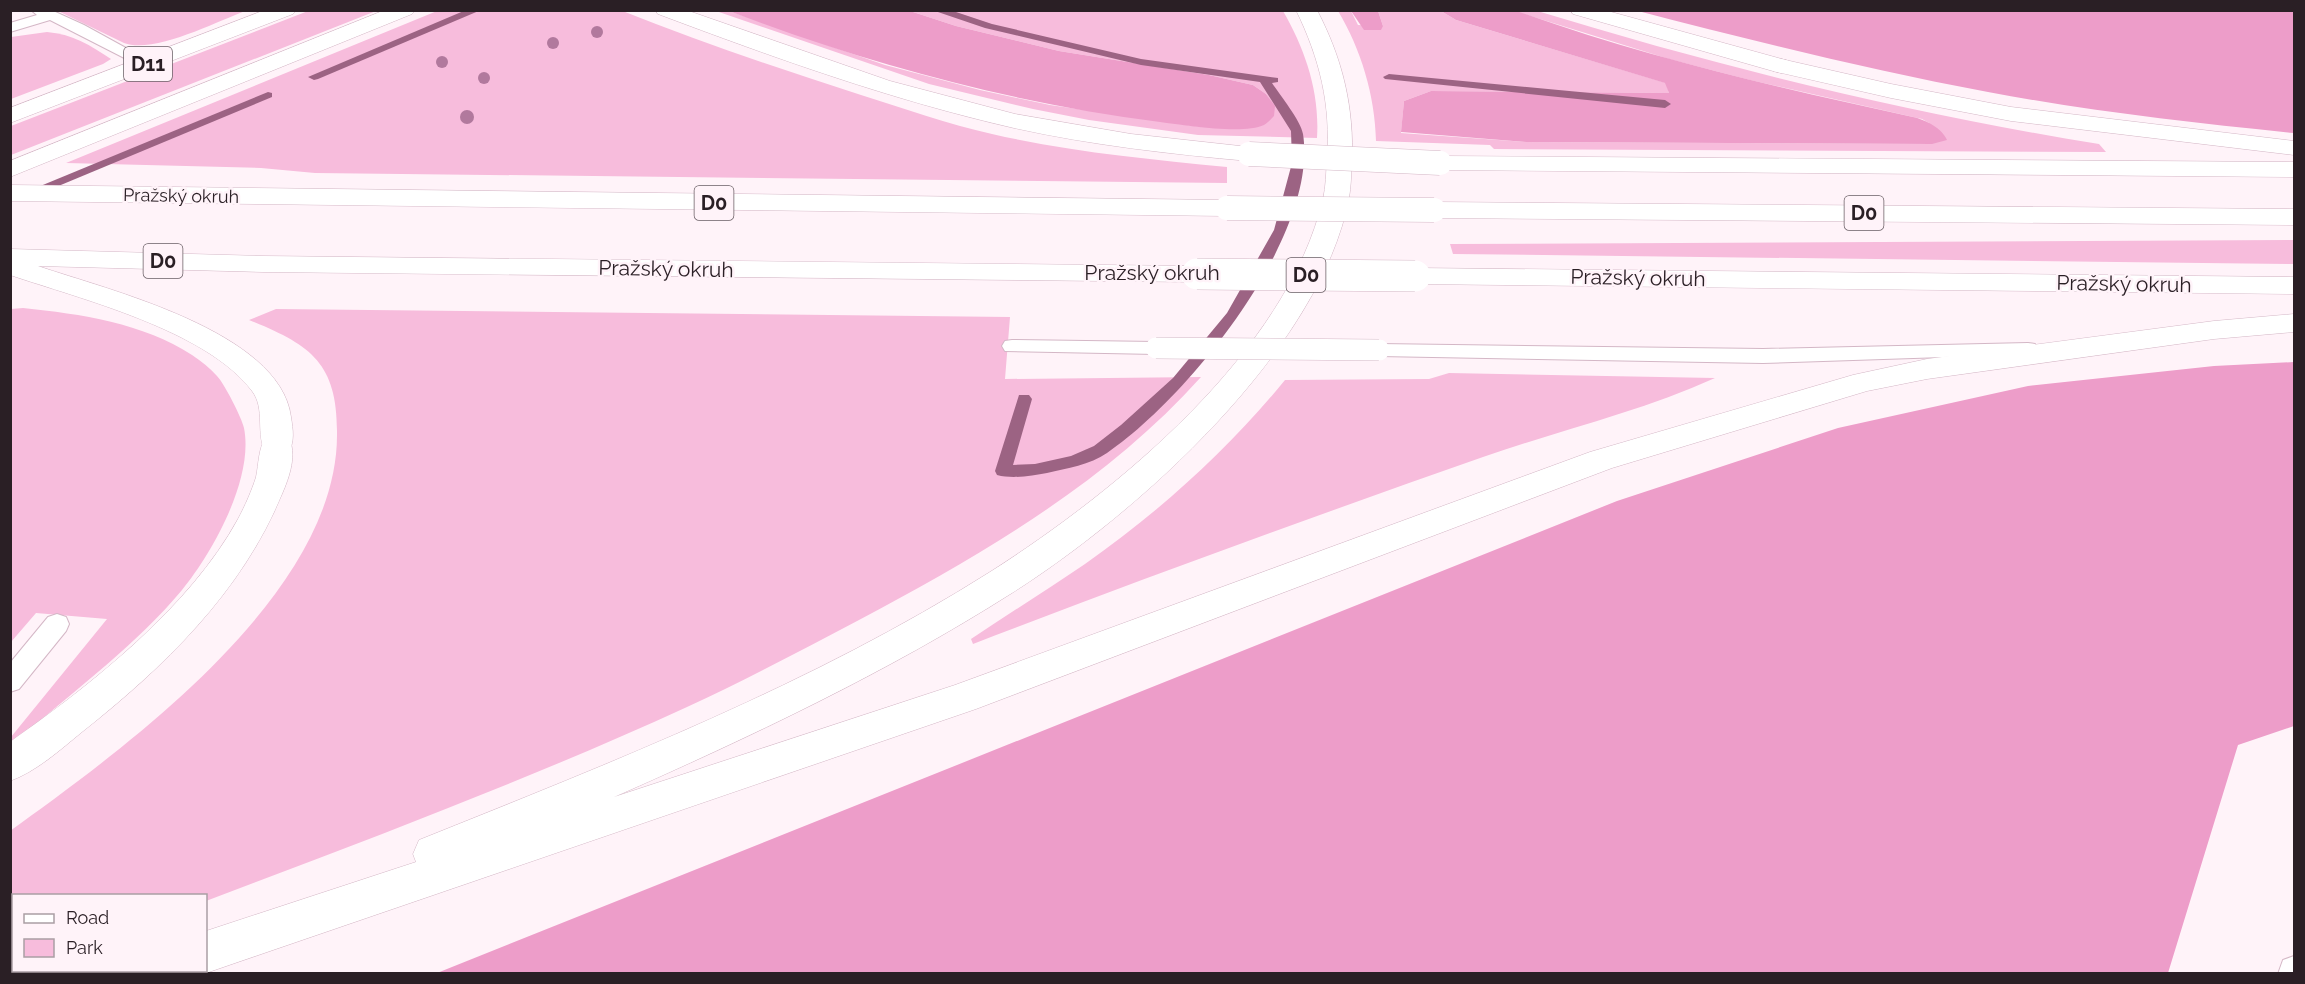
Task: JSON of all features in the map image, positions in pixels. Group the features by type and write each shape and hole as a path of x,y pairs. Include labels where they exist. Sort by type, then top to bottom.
{"main road":[{"name":"D11","path":"10,116 286,10"},
{"path":"10,170 405,10"},
{"path":"665,10 828,69 968,110 1108,138 1249,154 1440,163 2295,170"},
{"path":"207,943 417,861 603,784 775,704 932,622 1002,582 1119,496 1197,423 1263,347 1294,300 1321,249 1336,199 1342,132 1334,79 1320,38 1306,10"},
{"path":"1580,10 1780,66 1930,99 2011,114 2295,148"},
{"name":"Pražský okruh","path":"10,193 1227,208 2295,217"},
{"name":"Pražský okruh","path":"17,265 64,258 262,264 2295,286"},
{"path":"10,764 52,735 118,680 169,633 210,586 237,549 257,514 271,481 277,445 275,413 268,389 251,367 225,349 153,315 17,265"},
{"path":"207,952 963,698 1601,460 1864,382 1927,369 2214,330 2295,323"}],"lane":[{"path":"10,28 43,13 147,64"},
{"path":"1012,346 1763,356 2086,347"},
{"path":"10,682 57,624"}],"green space":[{"path":"620,10 770,65 959,126 1080,150 1227,167 1227,183 315,173 261,168 66,163 437,11"},
{"path":"1534,10 1674,51 1814,87 1956,118 2099,144 2106,152 1494,149 1490,145 1376,141 1370,90 1354,41 1338,11 1351,11 1358,25 1383,26 1378,11 1441,11 1456,20 1666,83 1669,93 1431,91 1404,101 1401,133 1526,142 1932,144 1929,123 1922,119 1669,59 1514,11"},
{"path":"58,11 245,11 168,41 137,45 124,43"},
{"path":"308,11 376,11 11,155 11,126"},
{"path":"716,11 729,11 885,65 980,90 1050,105 1201,127 1274,116 1274,106 1266,94 1253,85 1209,75 1059,51 956,26 910,11 1283,11 1298,40 1309,72 1316,104 1317,138 1198,135 1089,120 1033,109 929,84"},
{"path":"47,32 65,35 80,41 111,59 11,99 11,37"},
{"path":"2294,240 2294,264 1453,254 1450,244"},
{"path":"23,308 67,313 111,322 153,335 192,355 214,373 228,393 243,423 245,448 243,469 228,514 206,556 182,590 128,646 11,744 11,737 107,619 36,613 11,642 11,309"},
{"path":"276,309 1010,317 1005,379 1201,377 1125,450 1084,483 997,542 795,654 628,734 448,808 207,901 207,894 12,894 12,972 15,972 10,973 10,831 111,756 218,661 265,608 302,552 328,494 337,435 336,410 326,374 317,360 304,348 289,338 249,320"},
{"path":"1449,373 1715,378 1658,401 1512,447 1355,502 973,644 971,639 1085,564 1166,501 1240,431 1285,380 1429,379"}],"shaded area":[{"path":"1514,10 1662,57 1762,83 1918,118 1937,128 1947,140 1932,144 1526,142 1401,132 1404,101 1431,91 1669,93 1665,83 1456,20 1441,11"},
{"path":"729,11 910,11 956,26 1059,51 1209,75 1253,85 1266,94 1275,106 1274,116 1265,124 1254,128 1228,129 1160,122 1050,104 995,93 887,64"},
{"path":"1351,11 1378,11 1383,26 1381,30 1364,30"},
{"path":"1638,11 2294,11 2294,133 2141,116 1988,92 1812,54"},
{"path":"2294,362 2294,726 2238,745 2168,973 437,973 1617,501 1838,428 2028,386 2214,366"}],"waterway":[{"path":"314,77 476,10"},
{"path":"937,10 989,26 1141,62 1274,80"},
{"path":"1389,77 1665,104"},
{"path":"1024,399 1003,471 1035,470 1075,461 1100,450 1127,429 1178,382 1233,315 1281,230 1298,163 1297,131 1264,79"},
{"path":"27,194 268,95"}]}
